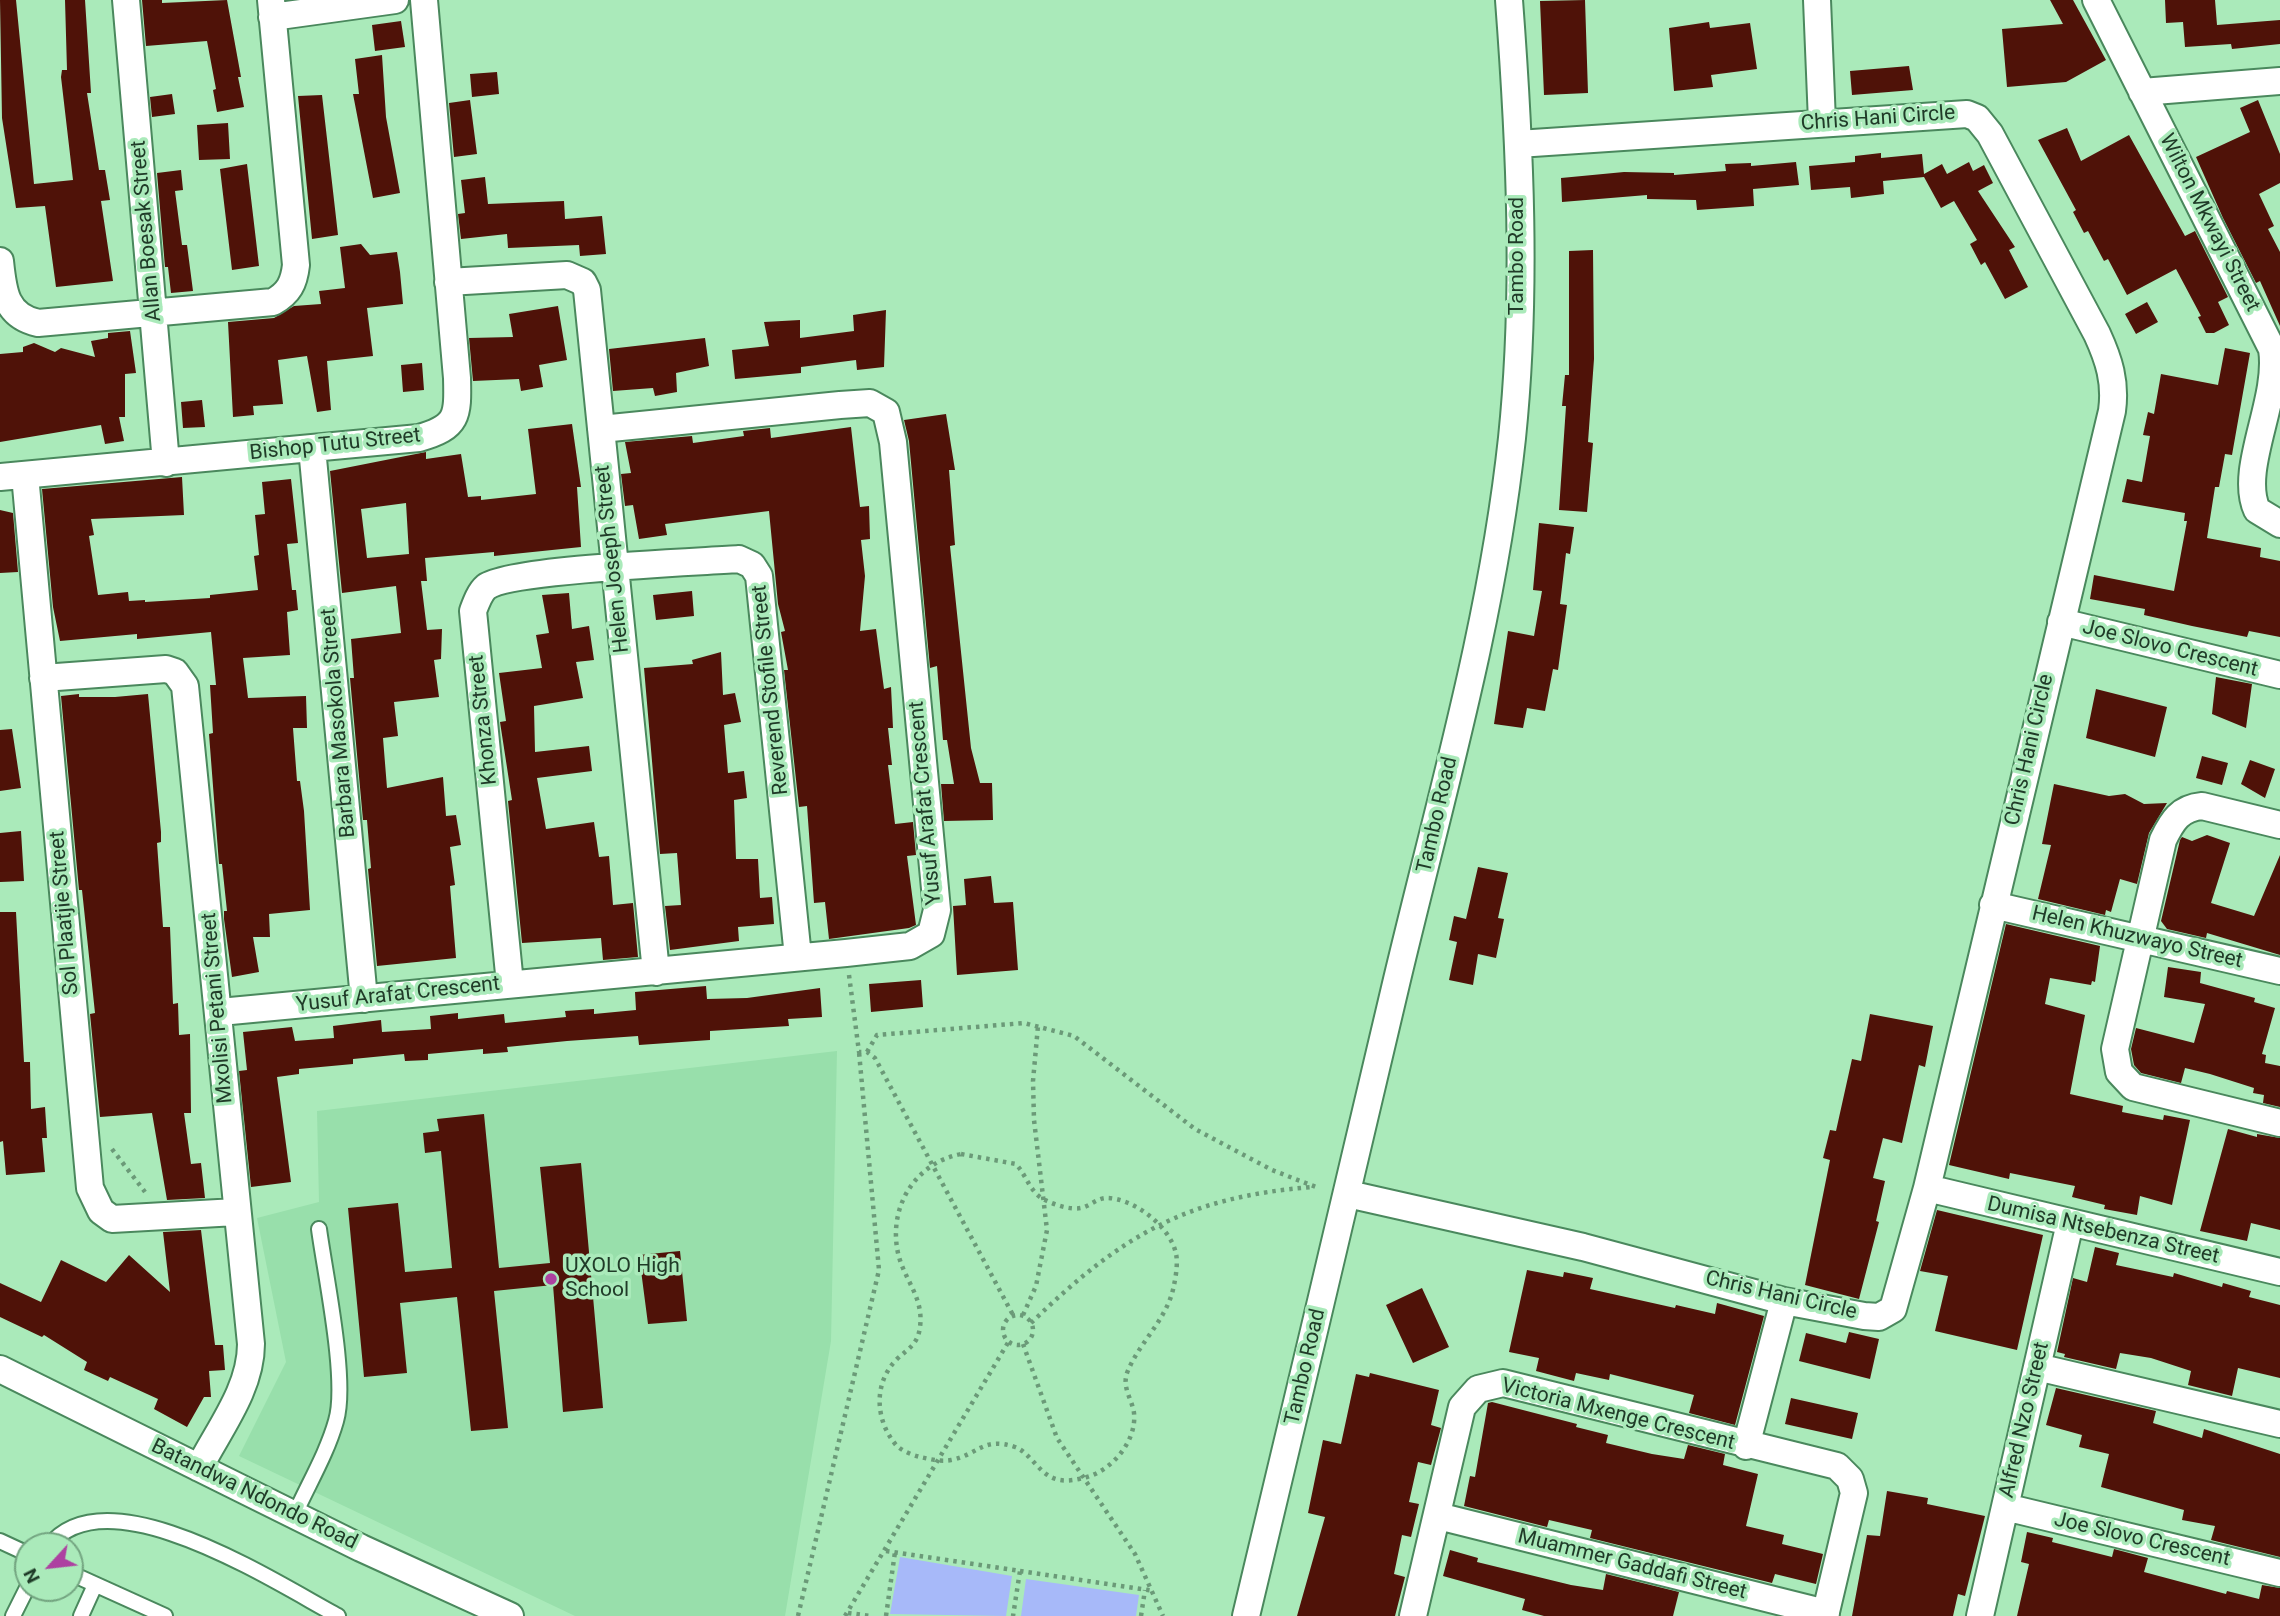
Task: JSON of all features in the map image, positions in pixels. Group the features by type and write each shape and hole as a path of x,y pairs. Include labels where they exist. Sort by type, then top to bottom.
{"street":[{"name":"Allan Boesak Street","path":"126,0 166,463"},
{"path":"0,261 6,300 13,311 38,323 273,302 288,291 295,279 296,265 272,9 395,0"},
{"name":"Bishop Tutu Street","path":"12,476 419,438 442,432 454,417 458,403 457,378 424,0"},
{"name":"Tambo Road","path":"1246,1616 1458,734 1499,542 1516,373 1518,144 1508,0"},
{"path":"1817,0 1822,122"},
{"name":"Wilton Mkwayi Street","path":"2096,0 2272,349 2274,385 2250,489 2257,510 2280,524"},
{"path":"2141,92 2280,81"},
{"name":"Chris Hani Circle","path":"1348,1194 1570,1244 1784,1301 1864,1316 1887,1315 1898,1302 1927,1188 2112,411 2114,384 2106,354 1990,134 1977,118 1955,113 1518,144"},
{"name":"Helen Joseph Street","path":"448,282 567,275 583,282 587,290 613,568 656,972"},
{"name":"Yusuf Arafat Crescent","path":"220,1012 910,946 923,941 935,925 937,910 893,442 886,412 870,403 601,429"},
{"name":"Barbara Masokola Street","path":"312,448 364,999"},
{"name":"Sol Plaatjie Street","path":"12,476 43,678 90,1188 101,1212 112,1219 236,1212"},
{"name":"Reverend Stofile Street","path":"613,568 740,559 752,565 759,576 799,957"},
{"name":"Khonza Street","path":"510,984 473,611 485,588 503,579 613,568"},
{"name":"Joe Slovo Crescent","path":"2061,622 2280,675"},
{"name":"Mxolisi Petani Street","path":"43,678 166,669 182,678 220,1012 236,1212 250,1318 251,1365 199,1468"},
{"path":"2280,825 2202,806 2180,813 2172,821 2163,840 2115,1049 2119,1072 2124,1080 2148,1091 2280,1124"},
{"name":"Helen Khuzwayo Street","path":"1993,905 2142,937 2280,971"},
{"name":"Dumisa Ntsebenza Street","path":"1927,1188 2280,1272"},
{"name":"Alfred Nzo Street","path":"1980,1616 2070,1223"},
{"path":"1746,1446 1784,1301"},
{"path":"2037,1367 2280,1424"},
{"name":"Batandwa Ndondo Road","path":"0,1369 361,1548 510,1616"},
{"name":"Victoria Mxenge Crescent","path":"1413,1616 1462,1407 1469,1396 1488,1385 1503,1383 1746,1446 1837,1466 1850,1479 1854,1493 1826,1615"},
{"name":"Joe Slovo Crescent","path":"2005,1507 2280,1573"},
{"name":"Muammer Gaddafi Street","path":"1438,1516 1826,1615"}],"lane":[{"path":"295,1514 337,1418 339,1391 335,1345 318,1229"},
{"path":"62,1532 80,1523 104,1520 162,1530 201,1545 338,1616"},
{"path":"84,1580 165,1616"},
{"path":"81,1616 95,1585"}],"path":[{"path":"798,1616 879,1270 859,1052 846,953"},
{"path":"867,1052 877,1035 1024,1023 1074,1036 1195,1129 1272,1171 1348,1194"},
{"path":"1023,1315 1036,1286 1047,1230 1033,1081 1038,1026"},
{"path":"859,1052 867,1052 875,1058 1013,1315"},
{"path":"108,1143 165,1217"},
{"path":"961,1154 1016,1164 1031,1189 1044,1200 1066,1208 1081,1208 1104,1198 1119,1200 1136,1207 1158,1225 1170,1237 1176,1254 1174,1287 1163,1314 1132,1361 1125,1379 1134,1414 1132,1432 1115,1461 1082,1478 1065,1480 1051,1477 1019,1448 1002,1443 986,1443 953,1460 938,1461 913,1455 898,1447 885,1427 879,1410 880,1391 886,1374 898,1359 911,1349 919,1336 922,1315 917,1292 902,1265 895,1234 905,1193 930,1164 961,1154"},
{"path":"1023,1344 1030,1338 1031,1323 1086,1274 1158,1225 1192,1208 1228,1199 1268,1190 1316,1186"},
{"path":"1023,1344 1009,1341 1003,1330 1006,1321 1013,1315 1023,1315 1031,1323"},
{"path":"871,1616 846,1615 1009,1341"},
{"path":"1023,1344 1057,1438 1135,1554 1163,1616"},
{"path":"886,1551 1154,1591"},
{"path":"886,1616 895,1552"},
{"path":"1013,1616 1020,1571"},
{"path":"1141,1616 1145,1590"}],"shaded area":[{"name":"UXOLO High School","path":"837,1051 831,1341 785,1616 575,1616 239,1456 286,1362 257,1218 319,1202 317,1111"},
{"path":"900,1557 1012,1576 1006,1616 890,1614"},
{"path":"1026,1579 1139,1595 1136,1616 1021,1616"}],"building":[{"path":"0,0 16,0 34,184 73,180 61,77 62,70 67,70 65,0 85,0 91,93 87,93 99,170 105,170 110,200 101,201 113,281 56,287 45,206 16,208 2,118"},
{"path":"142,0 162,0 162,3 227,0 244,107 217,112 213,90 216,89 207,41 146,46"},
{"path":"1585,0 1588,93 1544,95 1540,1"},
{"path":"2050,0 2073,0 2106,60 2066,82 2007,87 2002,29 2063,24"},
{"path":"2165,0 2215,0 2217,25 2280,20 2280,44 2232,49 2231,44 2185,47 2183,22 2166,23"},
{"path":"401,21 405,47 375,51 372,25"},
{"path":"1709,22 1710,28 1750,23 1757,69 1711,75 1713,87 1674,91 1669,28"},
{"path":"382,55 386,117 400,193 373,198 353,94 359,94 355,59"},
{"path":"1909,66 1913,90 1852,95 1850,71"},
{"path":"497,72 499,94 472,97 470,74"},
{"path":"172,94 175,114 152,117 150,97"},
{"path":"322,95 338,235 312,239 298,96"},
{"path":"470,100 477,154 454,157 449,103"},
{"path":"2258,100 2280,154 2280,183 2259,194 2274,226 2268,229 2280,252 2280,326 2260,281 2256,283 2223,218 2196,157 2250,132 2240,108"},
{"path":"228,123 230,159 199,160 197,125"},
{"path":"2067,128 2081,161 2129,135 2185,236 2195,231 2228,297 2218,302 2229,325 2214,333 2206,333 2198,317 2201,316 2176,269 2127,295 2108,259 2104,261 2088,231 2084,233 2073,212 2076,210 2038,140"},
{"path":"1881,153 1881,158 1922,154 1924,174 1942,164 1947,174 1969,162 1973,171 1984,165 1993,183 1978,191 2015,247 2009,250 2028,287 2005,299 1985,262 1981,265 1970,244 1977,240 1954,201 1941,208 1924,177 1883,181 1884,194 1851,198 1850,187 1811,190 1809,166 1855,162 1855,156"},
{"path":"1796,162 1799,185 1753,189 1754,206 1697,210 1696,200 1647,199 1647,195 1562,202 1561,178 1624,172 1674,175 1726,171 1725,164 1751,163 1751,166"},
{"path":"247,164 259,266 232,270 220,169"},
{"path":"181,170 183,190 175,191 182,245 187,245 193,291 171,293 168,267 165,267 157,173"},
{"path":"485,177 488,204 564,201 565,219 602,216 606,254 580,256 579,245 508,248 507,234 461,239 458,214 465,213 461,180"},
{"path":"361,244 370,255 397,252 400,272 403,304 367,308 373,356 327,361 331,410 317,412 307,356 278,360 283,404 253,406 254,415 233,417 228,322 274,318 294,306 321,304 319,291 345,288 340,247"},
{"path":"1593,250 1594,359 1588,442 1593,443 1587,512 1559,510 1566,406 1562,406 1565,375 1569,375 1569,251"},
{"path":"2147,302 2158,322 2136,334 2125,314"},
{"path":"558,306 567,360 539,365 543,387 521,391 519,379 473,381 469,338 513,337 509,314"},
{"path":"886,310 884,367 857,370 856,360 801,367 801,373 735,379 732,350 769,346 764,322 800,320 800,338 854,331 853,315"},
{"path":"130,331 136,373 125,374 125,417 119,417 124,441 105,444 101,425 0,442 0,354 23,352 23,347 34,343 55,352 61,348 95,357 91,341 108,338 108,333"},
{"path":"705,338 709,366 676,373 677,392 655,396 653,388 613,391 609,349"},
{"path":"2225,348 2250,353 2232,455 2225,454 2219,487 2215,487 2207,538 2261,548 2260,557 2280,561 2280,637 2249,631 2247,637 2192,626 2144,615 2145,609 2090,599 2094,575 2174,591 2187,521 2184,521 2185,513 2122,502 2127,479 2142,482 2150,436 2143,435 2148,412 2154,414 2161,374 2218,385"},
{"path":"422,363 424,390 403,392 401,365"},
{"path":"202,400 205,427 183,428 181,402"},
{"path":"946,414 955,470 949,470 955,545 950,546 971,748 980,783 992,783 993,820 944,821 941,784 954,784 947,740 943,740 937,666 930,668 909,441 904,420"},
{"path":"572,424 581,487 577,487 581,547 494,556 494,552 425,558 427,581 421,581 427,630 442,629 441,659 434,660 439,697 394,702 398,736 383,738 387,788 443,777 446,816 456,815 461,845 450,847 455,885 450,886 456,958 377,966 368,869 371,868 367,820 363,820 350,678 354,678 351,639 401,633 396,586 342,593 330,471 426,452 426,459 461,454 468,497 481,496 481,500 536,494 528,429","holes":["406,503 409,554 367,558 361,509"]},
{"path":"851,427 860,507 869,506 870,539 861,540 865,576 860,631 876,629 884,689 891,687 893,728 888,728 892,765 888,765 895,824 913,822 916,855 907,856 916,925 829,939 825,902 814,903 807,806 799,807 784,670 788,670 781,632 785,631 778,604 769,511 665,524 667,535 639,539 633,505 625,506 621,474 631,473 625,442 692,436 693,443 744,436 743,431 770,428 771,438"},
{"path":"182,477 184,515 91,519 94,535 89,536 98,595 128,592 129,601 145,602 210,598 210,595 258,590 254,556 259,555 255,515 265,514 262,482 291,479 298,543 287,544 292,590 296,590 298,610 287,612 290,655 243,658 248,698 306,696 307,728 293,728 297,781 300,781 304,811 310,910 269,914 270,937 253,937 259,972 232,977 224,919 224,911 227,911 222,864 219,864 209,734 213,733 210,685 216,685 211,632 137,639 137,634 60,641 53,607 42,489"},
{"path":"0,510 13,513 18,572 0,573"},
{"path":"1539,523 1574,527 1570,554 1566,553 1560,604 1567,605 1558,670 1553,669 1545,711 1527,708 1523,728 1494,724 1508,631 1534,636 1542,591 1533,590"},
{"path":"692,591 694,616 656,620 653,595"},
{"path":"569,593 572,629 589,626 594,660 576,662 583,698 534,706 535,752 589,746 592,771 537,778 546,829 594,822 599,857 609,856 613,905 633,903 638,957 603,960 601,938 522,943 508,801 512,800 500,722 506,721 499,673 542,668 536,635 549,633 542,595"},
{"path":"721,652 723,695 735,693 741,722 724,725 728,773 744,771 747,798 734,800 736,859 758,859 760,898 772,897 774,924 738,927 739,941 670,950 665,906 681,905 677,853 660,854 644,668 693,664 692,660"},
{"path":"2216,677 2252,684 2246,728 2212,714"},
{"path":"2096,689 2167,707 2155,757 2086,738"},
{"path":"79,694 79,697 115,697 148,694 161,832 161,842 157,843 163,927 170,927 173,1004 178,1003 179,1035 190,1034 191,1113 184,1113 191,1164 201,1163 205,1198 167,1200 152,1113 100,1117 90,1014 95,1013 82,890 79,890 61,696"},
{"path":"12,729 21,788 0,791 0,730"},
{"path":"2202,756 2228,763 2222,785 2196,778"},
{"path":"2250,760 2275,769 2265,798 2241,784"},
{"path":"2054,784 2109,796 2125,794 2144,804 2167,803 2149,833 2137,884 2120,879 2111,912 2106,910 2105,915 2038,899 2051,845 2042,844"},
{"path":"21,831 24,881 0,882 0,833"},
{"path":"2207,835 2230,843 2211,903 2254,916 2280,855 2280,955 2207,933 2206,938 2167,929 2161,921 2180,840 2182,837 2192,841"},
{"path":"1478,867 1508,873 1498,918 1504,919 1496,958 1478,954 1473,985 1449,980 1457,942 1449,940 1454,916 1466,919"},
{"path":"991,876 994,903 1013,902 1018,970 957,975 953,906 966,905 964,879"},
{"path":"0,912 16,912 24,1062 30,1062 31,1109 45,1107 47,1138 42,1138 45,1172 6,1175 3,1141 0,1142"},
{"path":"2006,924 2100,946 2095,982 2092,981 2091,985 2050,978 2045,1004 2085,1015 2070,1094 2123,1106 2122,1112 2163,1120 2164,1115 2190,1120 2172,1205 2140,1196 2137,1215 2104,1209 2105,1205 2072,1197 2075,1186 2010,1173 2009,1179 1949,1165"},
{"path":"2168,967 2201,972 2200,983 2255,998 2254,1002 2275,1008 2262,1054 2266,1055 2265,1063 2280,1066 2280,1107 2263,1103 2264,1095 2253,1093 2254,1088 2210,1074 2185,1068 2181,1083 2141,1073 2134,1065 2131,1049 2136,1028 2194,1043 2205,1004 2164,997"},
{"path":"921,980 923,1007 871,1012 869,984"},
{"path":"706,986 707,999 747,998 820,988 822,1017 788,1019 789,1026 710,1031 710,1040 639,1045 638,1036 567,1041 507,1047 508,1052 483,1054 483,1049 428,1054 428,1060 405,1061 404,1054 353,1059 353,1064 299,1069 299,1074 277,1077 291,1182 251,1187 239,1071 247,1070 243,1032 292,1027 295,1041 334,1038 333,1026 381,1020 382,1032 431,1029 430,1016 458,1013 458,1019 504,1014 505,1023 566,1017 565,1011 594,1009 594,1014 636,1010 635,992"},
{"path":"1870,1014 1933,1026 1925,1067 1919,1065 1902,1143 1883,1138 1873,1178 1885,1181 1876,1221 1879,1222 1859,1299 1805,1285 1830,1160 1823,1158 1830,1130 1836,1131 1852,1059 1861,1061"},
{"path":"484,1114 499,1268 550,1263 540,1167 581,1163 603,1408 563,1412 553,1285 494,1291 508,1428 471,1431 457,1297 400,1303 407,1373 364,1377 348,1208 398,1203 405,1272 452,1268 441,1151 425,1153 423,1133 439,1131 437,1119"},
{"path":"2228,1129 2257,1137 2257,1134 2280,1138 2280,1230 2251,1223 2247,1241 2200,1231"},
{"path":"1937,1210 2043,1235 2017,1350 1935,1331 1948,1276 1920,1271"},
{"path":"201,1230 215,1345 223,1345 225,1370 209,1371 211,1397 204,1397 187,1427 154,1409 158,1399 110,1377 108,1381 84,1370 87,1362 44,1335 42,1337 0,1317 0,1283 41,1302 61,1260 106,1282 129,1255 170,1292 163,1232"},
{"path":"2095,1247 2119,1253 2116,1265 2173,1277 2174,1273 2222,1287 2223,1283 2251,1291 2249,1297 2280,1305 2280,1378 2238,1368 2232,1396 2188,1385 2191,1371 2151,1358 2120,1353 2116,1369 2064,1357 2065,1354 2057,1352 2073,1278 2087,1282"},
{"path":"680,1251 687,1321 648,1324 639,1255"},
{"path":"1527,1270 1563,1277 1564,1272 1593,1278 1590,1289 1675,1308 1676,1305 1715,1314 1717,1303 1764,1316 1735,1425 1689,1413 1694,1395 1610,1374 1609,1380 1576,1373 1574,1381 1536,1371 1539,1358 1509,1352"},
{"path":"1422,1288 1449,1347 1413,1363 1386,1305"},
{"path":"1849,1332 1879,1339 1870,1379 1799,1361 1806,1333 1846,1343"},
{"path":"1370,1373 1439,1390 1431,1425 1441,1428 1431,1465 1418,1462 1409,1502 1419,1504 1411,1537 1402,1535 1394,1574 1405,1577 1395,1616 1297,1616 1325,1517 1308,1513 1323,1440 1341,1444 1356,1374 1369,1377"},
{"path":"2056,1388 2156,1411 2153,1423 2202,1438 2204,1429 2280,1454 2280,1557 2211,1540 2215,1526 2182,1520 2184,1510 2101,1487 2109,1454 2079,1447 2082,1435 2046,1425"},
{"path":"1791,1398 1858,1413 1852,1439 1785,1424"},
{"path":"1488,1403 1577,1424 1576,1427 1608,1435 1606,1443 1652,1454 1684,1459 1688,1445 1725,1454 1723,1465 1758,1474 1746,1526 1784,1535 1782,1544 1823,1554 1816,1584 1775,1574 1772,1583 1590,1538 1592,1530 1549,1520 1547,1527 1464,1506 1470,1476 1475,1477"},
{"path":"1887,1491 1928,1498 1927,1504 1985,1516 1965,1596 1958,1594 1953,1616 1852,1616 1867,1535 1880,1536"},
{"path":"2027,1532 2053,1538 2052,1542 2112,1557 2114,1549 2148,1558 2144,1572 2226,1594 2227,1591 2259,1599 2262,1585 2280,1588 2280,1616 2017,1616 2029,1564 2021,1562"},
{"path":"1450,1550 1478,1558 1477,1562 1571,1585 1603,1590 1606,1574 1679,1592 1673,1616 1544,1616 1522,1610 1525,1599 1443,1576"}],"place":[{"name":"UXOLO High School","path":"551,1279"}]}
